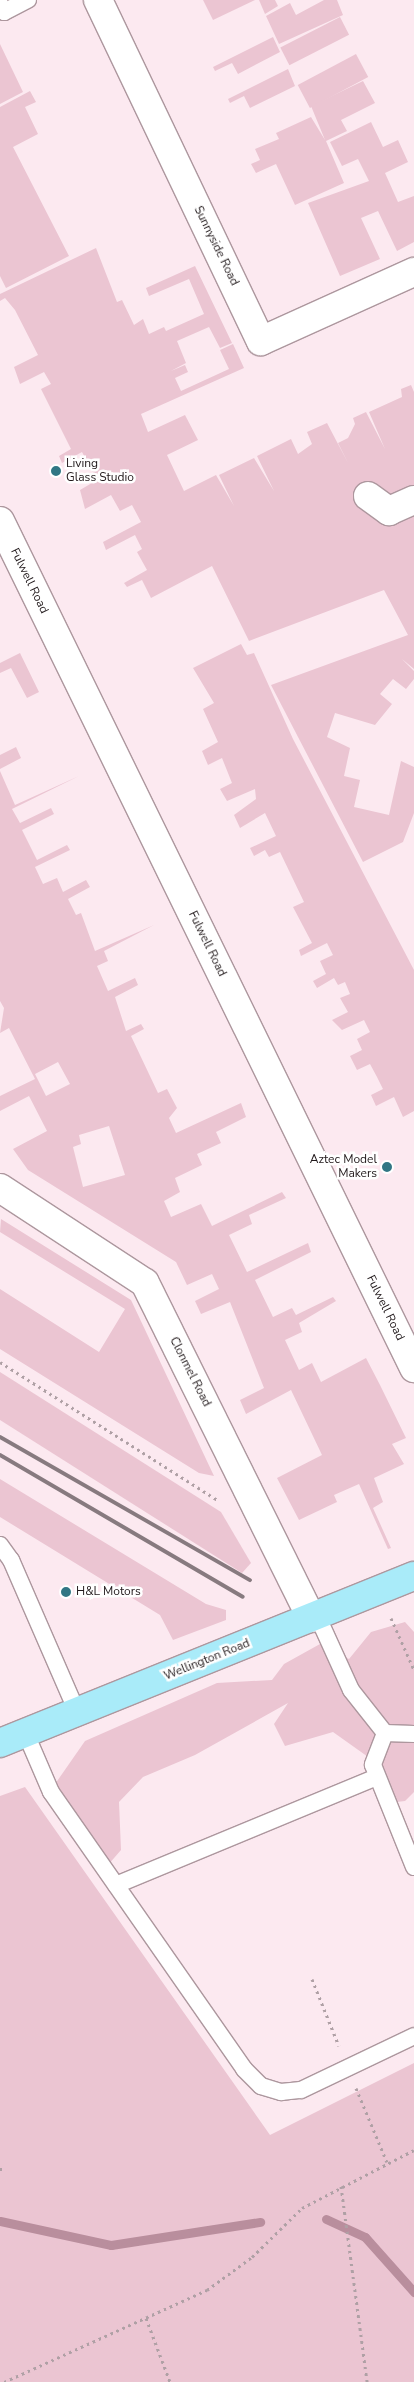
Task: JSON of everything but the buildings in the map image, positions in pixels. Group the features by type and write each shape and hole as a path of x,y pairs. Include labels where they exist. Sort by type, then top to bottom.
{"main road":[{"name":"Wellington Road","path":"0,1744 414,1576"}],"street":[{"name":"Sunnyside Road","path":"98,0 261,341 414,272"},
{"path":"368,496 389,510 414,500"},
{"name":"Fulwell Road","path":"0,521 414,1368"},
{"name":"Clonmel Road","path":"0,1188 145,1283 314,1616"}],"lane":[{"path":"0,4 4,12 28,0"},
{"path":"0,1545 12,1560 77,1712"},
{"path":"314,1616 351,1690 385,1733 414,1734"},
{"path":"385,1733 374,1764 377,1777 414,1867"},
{"path":"26,1734 51,1792 244,2069 261,2086 281,2092 301,2090 414,2036"},
{"path":"116,1885 377,1777"}],"path":[{"path":"0,1362 224,1505"},
{"path":"379,1590 414,1670"},
{"path":"312,1979 387,2162"},
{"path":"4,2382 207,2290 252,2257 302,2208 387,2162 414,2150"},
{"path":"341,2186 367,2382"},
{"path":"146,2318 170,2382"}],"shaded area":[{"path":"203,0 255,0 213,20"},
{"path":"259,0 275,0 278,6 265,14"},
{"path":"324,0 337,0 343,15 279,44 266,16 290,3 296,15"},
{"path":"340,17 349,35 289,65 280,47"},
{"path":"273,37 280,52 238,74 232,63 215,71 213,67"},
{"path":"0,44 23,92 0,104"},
{"path":"356,54 368,77 310,108 298,85"},
{"path":"288,69 295,86 250,108 244,96 230,103 228,99"},
{"path":"363,81 375,103 341,120 347,131 326,141 344,183 295,205 276,164 256,173 251,164 260,160 255,149 279,139 276,133 311,117 325,140 311,106"},
{"path":"30,91 36,102 25,107 38,134 13,147 69,256 6,288 0,276 0,107"},
{"path":"371,122 383,147 398,140 408,162 385,173 398,202 414,196 414,242 397,251 378,211 361,218 380,259 340,276 308,203 369,181 358,159 342,166 330,142"},
{"path":"96,248 117,302 122,300 134,325 143,319 149,334 164,327 166,331 204,314 189,279 149,296 146,288 195,266 232,343 220,348 209,327 177,341 186,363 171,371 185,365 188,372 175,378 181,391 229,369 220,350 233,344 244,368 141,414 148,432 185,415 198,440 167,455 184,491 216,475 234,506 219,475 254,458 274,491 257,456 291,439 298,454 312,444 307,432 327,423 348,463 338,443 348,438 355,424 353,418 366,412 385,449 369,412 402,397 401,389 411,385 414,392 414,669 402,659 414,671 414,679 406,689 393,679 380,694 392,704 375,725 335,713 327,737 350,748 344,776 360,780 354,807 389,815 401,761 414,767 414,813 403,842 363,862 271,685 408,635 384,590 249,641 212,566 151,598 142,580 127,587 124,583 147,570 137,552 142,549 135,535 106,550 103,542 141,522 132,505 120,511 111,495 85,509 80,490 97,480 82,452 62,463 59,456 71,449 41,389 51,384 44,372 20,384 14,367 38,355 15,310 5,298 0,301 0,294"},
{"path":"241,644 247,655 254,653 293,739 414,970 414,1111 403,1117 394,1097 376,1106 371,1095 383,1089 377,1077 370,1064 357,1070 350,1056 362,1050 357,1039 370,1032 364,1020 342,1030 332,1020 348,1012 340,998 350,994 345,982 338,985 334,978 317,988 313,981 326,974 320,961 333,955 327,943 301,956 299,950 312,943 293,907 304,902 280,852 269,857 265,850 254,856 250,848 276,836 265,813 240,828 234,815 256,799 255,789 227,801 220,789 232,783 222,758 208,765 202,751 218,742 203,709 214,703 193,668"},
{"path":"20,653 39,692 27,698 11,668 0,673 0,663"},
{"path":"16,747 21,758 0,769 0,755"},
{"path":"0,771 15,805 79,776 12,809 20,823 51,808 54,814 22,830 37,860 67,845 70,850 35,867 43,884 57,878 63,892 86,880 90,887 68,899 76,915 81,913 95,951 154,925 104,951 108,961 97,966 108,991 135,978 138,985 115,997 126,1031 141,1024 144,1029 131,1036 158,1093 167,1089 177,1108 169,1118 176,1133 241,1103 246,1117 216,1132 221,1143 197,1154 202,1165 175,1178 180,1192 164,1201 171,1217 201,1204 212,1226 282,1192 286,1198 249,1215 252,1224 229,1235 247,1272 308,1243 311,1252 255,1280 273,1317 292,1308 296,1315 333,1297 336,1301 299,1323 302,1332 285,1340 299,1370 312,1363 321,1382 366,1358 380,1385 406,1438 392,1444 404,1464 374,1478 383,1502 373,1508 391,1548 388,1549 359,1484 334,1495 337,1502 299,1520 277,1478 322,1455 291,1390 246,1414 240,1400 264,1388 230,1302 201,1314 195,1301 219,1289 212,1274 187,1285 176,1262 28,1170 13,1149 47,1131 29,1096 0,1111 0,1096 35,1079 9,1028 0,1033 4,1008 0,1001","holes":["58,1062 70,1084 46,1096 35,1074","109,1126 125,1175 83,1187 73,1147 81,1144 79,1135"]},
{"path":"1,1219 131,1300 214,1476 199,1473 0,1349 0,1289 99,1352 125,1309 0,1232"},
{"path":"0,1372 221,1512 251,1563 242,1573 0,1420"},
{"path":"0,1479 206,1604 226,1610 226,1620 173,1640 160,1615 0,1517"},
{"path":"405,1622 414,1632 414,1792 405,1801 388,1803 378,1789 385,1769 333,1732 285,1746 274,1724 288,1703 195,1755 143,1777 119,1802 121,1850 108,1865 53,1787 85,1741 217,1683 272,1680 284,1664 320,1644 349,1659 371,1632"},
{"path":"25,1787 270,2135 414,2063 414,2382 0,2382 0,1796"}],"waterway":[{"path":"326,2219 365,2237 414,2292"},
{"path":"0,2221 111,2245 260,2222"}],"railway":[{"path":"0,1437 250,1580"},
{"path":"0,1455 243,1597"}],"place":[{"name":"Living Glass Studio","path":"56,471"},
{"name":"Aztec Model Makers","path":"387,1167"},
{"name":"H&L Motors","path":"66,1592"}]}
